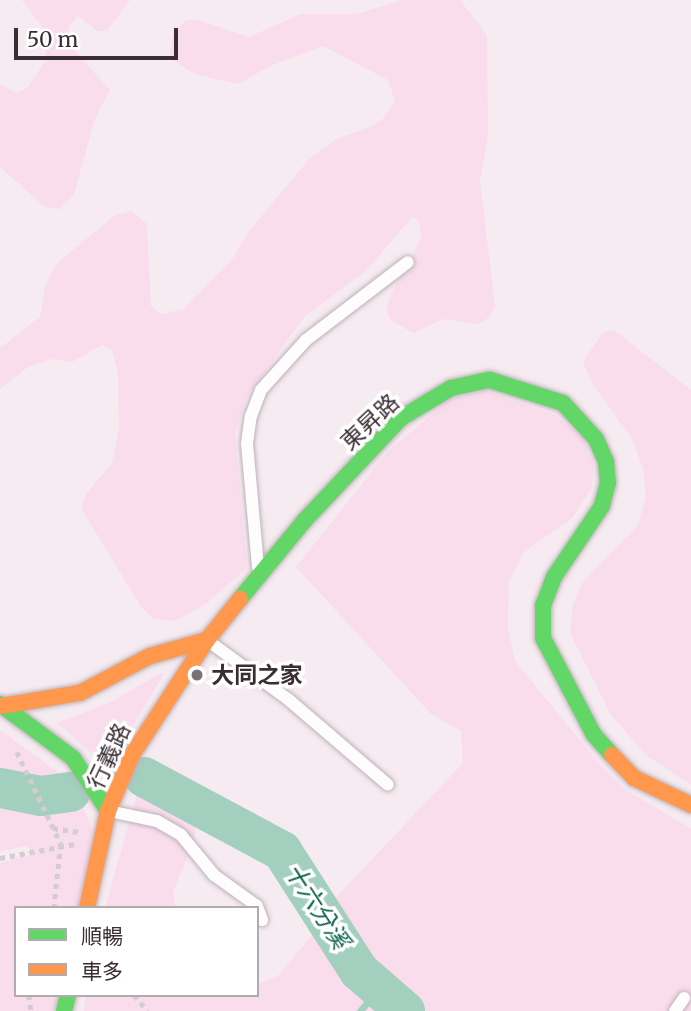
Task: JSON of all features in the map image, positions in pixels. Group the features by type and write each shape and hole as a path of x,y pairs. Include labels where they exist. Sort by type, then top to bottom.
{"street":[{"name":"東昇路","path":"207,640 259,575 401,418 451,388 491,380 563,403 596,439 606,461 608,483 602,506 554,577 543,605 543,638 594,735 634,778 691,805"},
{"path":"1,705 80,693 150,656 207,640"},
{"name":"行義路","path":"87,906 108,811 154,715 207,640"},
{"path":"1,705 73,758 108,811"}],"lane":[{"path":"259,575 247,443 251,416 261,390 306,340 408,262"},
{"path":"207,640 289,700 388,785"},
{"path":"108,811 157,821 181,835 214,876 257,906"},
{"path":"259,913 261,920"},
{"path":"675,1011 684,998"}],"path":[{"path":"15,747 33,780 61,844 54,906"},
{"path":"0,858 61,844 100,845"},
{"path":"136,997 148,1011"}],"shaded area":[{"path":"22,0 130,0 107,31 97,31 78,16 68,28 74,50 110,90 94,121 74,195 60,209 45,207 0,167 0,84 16,93 27,88 46,60 45,31"},
{"path":"403,0 460,0 487,35 488,136 480,181 495,306 490,317 478,324 444,319 413,333 391,320 386,310 393,290 421,239 419,221 412,217 366,271 305,316 247,397 235,434 247,568 206,604 175,621 154,619 141,607 81,508 86,494 112,463 119,429 118,374 112,350 102,345 72,362 52,359 28,367 0,389 0,348 40,317 45,287 56,264 114,216 131,211 147,224 151,306 161,314 184,309 233,258 249,231 310,158 336,139 370,127 383,119 395,101 388,80 323,46 270,66 239,84 197,75 169,58 173,34 185,21 195,19 249,37 301,14 356,14"},
{"path":"614,330 691,390 691,785 646,755 611,715 570,633 572,607 581,584 637,526 646,498 643,468 631,437 593,385 583,362 602,333"},
{"path":"486,391 555,415 582,437 594,465 591,490 572,518 524,552 509,582 508,627 515,661 602,767 626,790 691,828 691,1011 84,1011 86,997 259,997 259,983 277,977 309,939 338,895 463,763 461,731 431,714 296,567 388,451 450,399"},
{"path":"161,673 164,674 110,764 104,764 57,723 111,702"},
{"path":"0,730 74,784 94,834 77,906 14,906 14,997 58,997 54,1011 0,1011 0,863 33,854 27,846 0,851"},
{"path":"143,789 183,810 196,823 194,840 173,892 176,906 106,906 137,794"}],"waterway":[{"name":"十六分溪","path":"144,777 282,851 359,971 405,1011"},
{"name":"十六分溪","path":"0,788 41,796 71,792"},
{"path":"360,1011 379,988"}],"traffic: fast":[{"path":"240,599 304,521 401,418 451,388 490,380 563,403 596,439 606,461 608,483 602,506 554,577 543,605 543,638 594,735 612,755"},
{"path":"0,704 73,758 108,811"},
{"path":"64,1011 68,997"}],"traffic: slow":[{"path":"87,906 108,811 132,755 207,640 240,599"},
{"path":"2,706 80,693 150,656 207,640"},
{"path":"612,755 634,778 691,805"}],"place":[{"name":"大同之家","path":"197,675"}]}
